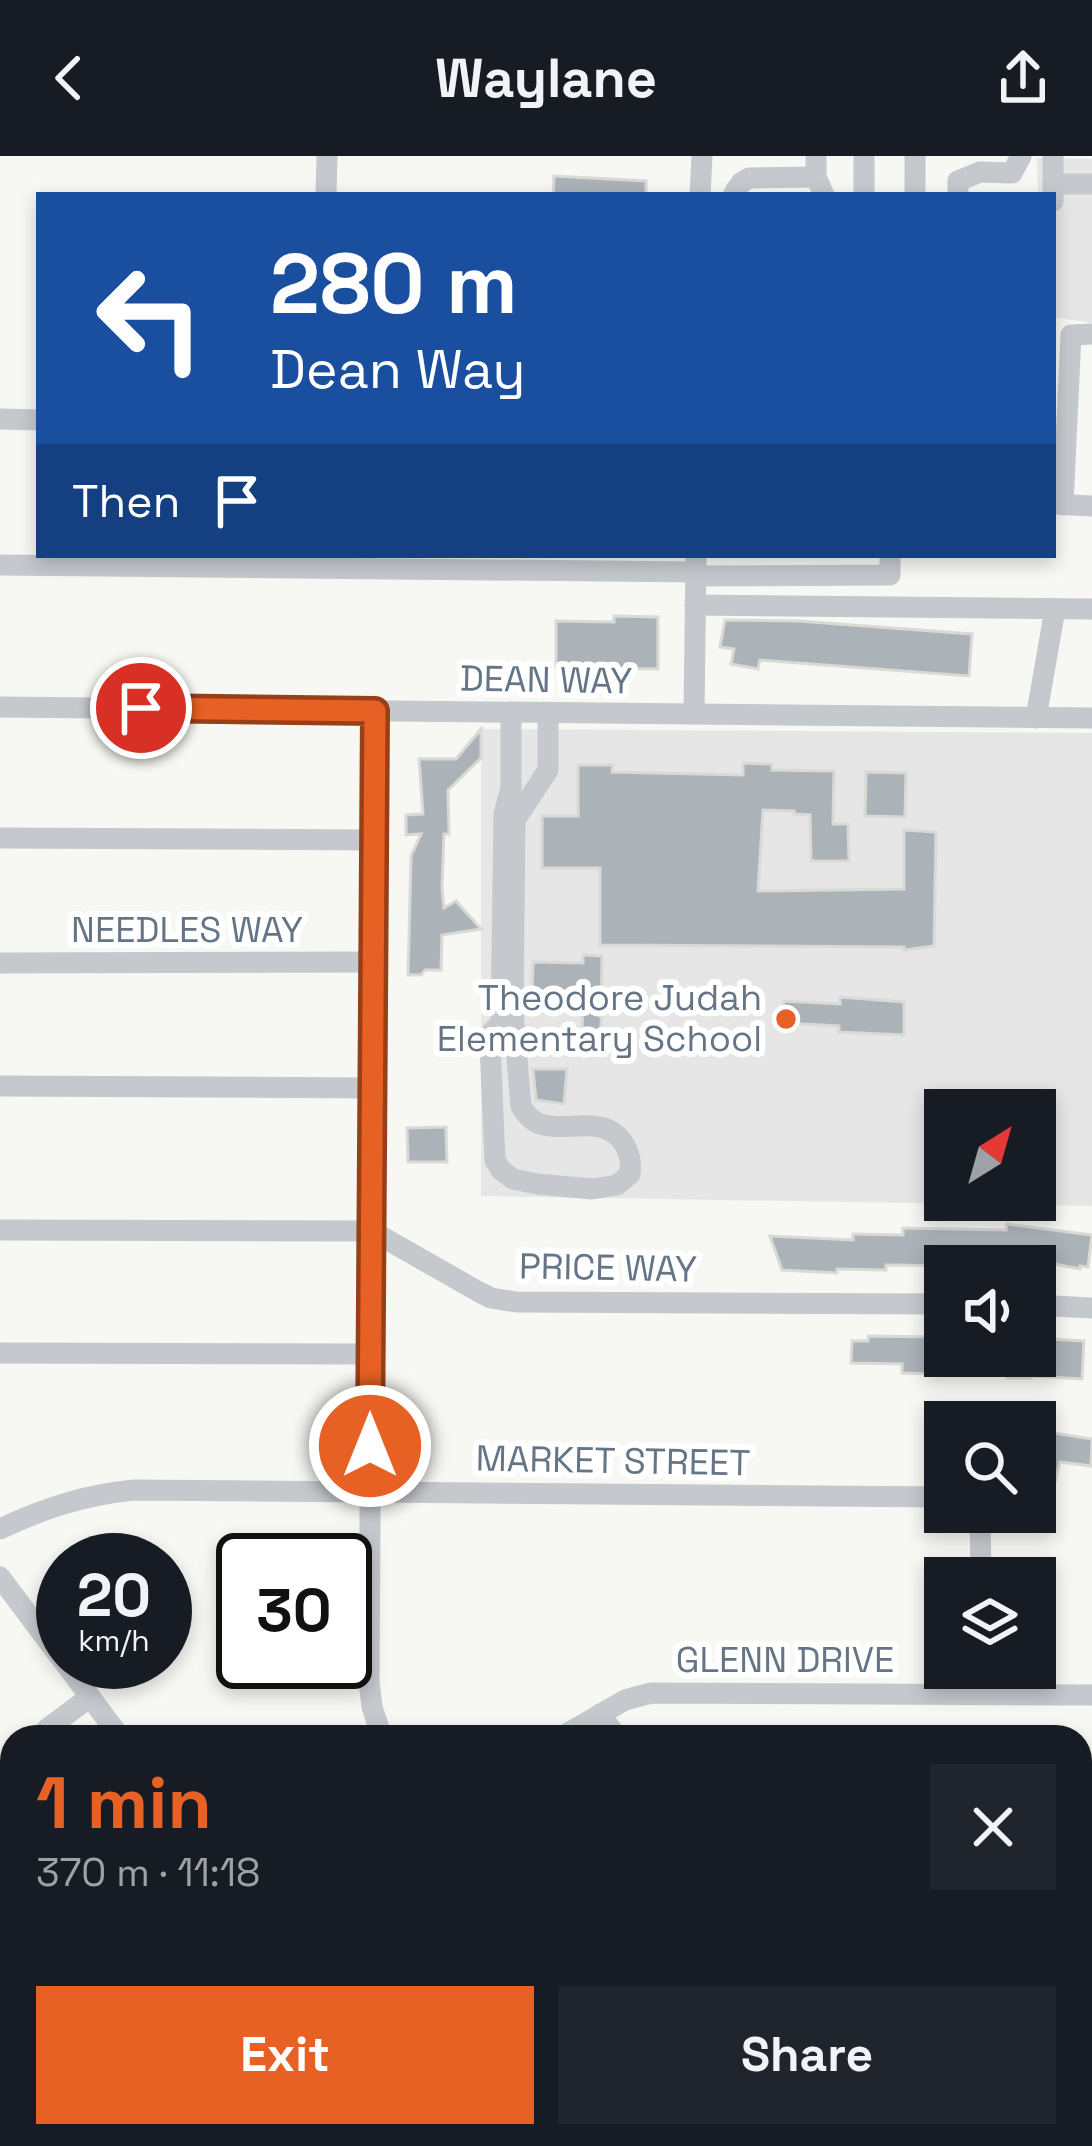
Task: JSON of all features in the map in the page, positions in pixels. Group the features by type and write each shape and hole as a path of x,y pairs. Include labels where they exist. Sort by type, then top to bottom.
{"street":[{"path":"326,192 327,156"},
{"path":"700,192 702,156"},
{"path":"864,156 864,192"},
{"path":"915,156 915,192"},
{"path":"958,192 958,181 980,172 1012,173 1021,156"},
{"path":"1053,156 1053,192 1092,184"},
{"path":"735,192 759,167 818,176"},
{"path":"1092,334 1071,335 1058,504 1092,506"},
{"path":"0,419 36,420"},
{"path":"0,565 337,562 890,575 890,558"},
{"path":"694,714 695,568"},
{"path":"695,605 1092,609"},
{"path":"1036,718 1055,609"},
{"name":"DEAN WAY","path":"0,707 1092,718"},
{"path":"375,711 369,1682 378,1725"},
{"path":"511,712 511,788 504,814 501,1023 492,1032 490,1045 495,1160 513,1179 592,1189 617,1185 630,1174 629,1148 615,1133 596,1126 546,1127 520,1106 513,1012 515,820 548,770 548,713"},
{"path":"0,838 374,840"},
{"name":"NEEDLES WAY","path":"0,963 373,962"},
{"path":"0,1086 373,1088"},
{"name":"PRICE WAY","path":"0,1230 372,1231 479,1292 504,1300 924,1304"},
{"path":"1056,1306 1092,1308"},
{"path":"0,1353 371,1354"},
{"name":"MARKET STREET","path":"0,1529 74,1499 134,1490 924,1497"},
{"path":"0,1577 36,1626"},
{"path":"84,1689 111,1725"},
{"path":"981,1689 981,1694"},
{"name":"GLENN DRIVE","path":"581,1725 638,1695 664,1692 1092,1695"},
{"path":"54,1725 90,1697"},
{"path":"600,1714 608,1725"}],"shaded area":[{"path":"1037,158 1092,159 1092,323 1056,317 1056,192 1038,192"},
{"name":"Theodore Judah Elementary School","path":"481,729 1092,733 1092,1206 1056,1205 1056,1089 924,1089 924,1203 481,1196"}],"building":[{"path":"554,176 646,181 646,192 553,192"},
{"path":"614,616 658,617 658,669 556,668 556,621 614,622"},
{"path":"725,620 972,634 969,676 760,660 758,669 731,664 734,649 720,647"},
{"path":"481,729 481,758 448,790 449,834 444,834 442,888 444,908 456,901 481,929 442,935 441,970 408,975 411,856 421,834 406,835 406,815 423,814 419,759 456,759"},
{"path":"743,763 772,764 772,770 834,771 833,824 848,824 849,861 811,861 810,815 763,810 758,891 904,889 904,830 936,832 934,946 904,950 600,945 600,868 542,868 542,816 578,816 578,765 613,765 612,772 743,775"},
{"path":"866,772 906,773 905,817 865,816"},
{"path":"583,955 602,956 601,1030 582,1031 583,996 532,996 533,962 583,963"},
{"path":"840,997 904,1002 904,1035 782,1023 784,1001 840,1004"},
{"path":"533,1069 567,1069 564,1104 536,1100"},
{"path":"446,1127 447,1162 408,1162 407,1128"},
{"path":"1007,1224 1092,1235 1088,1267 1056,1264 1056,1245 924,1245 924,1265 837,1269 837,1273 782,1270 770,1236 853,1240 853,1234 903,1235 903,1228 1006,1230"},
{"path":"868,1336 924,1337 924,1374 902,1373 902,1364 851,1363 852,1341 868,1341"},
{"path":"1056,1339 1084,1341 1082,1379 1048,1377 1056,1377"},
{"path":"1056,1433 1092,1439 1091,1466 1060,1462 1056,1478"}],"place":[{"name":"Theodore Judah Elementary School","path":"786,1019"}],"route":[{"path":"141,708 375,711 370,1446"}]}
